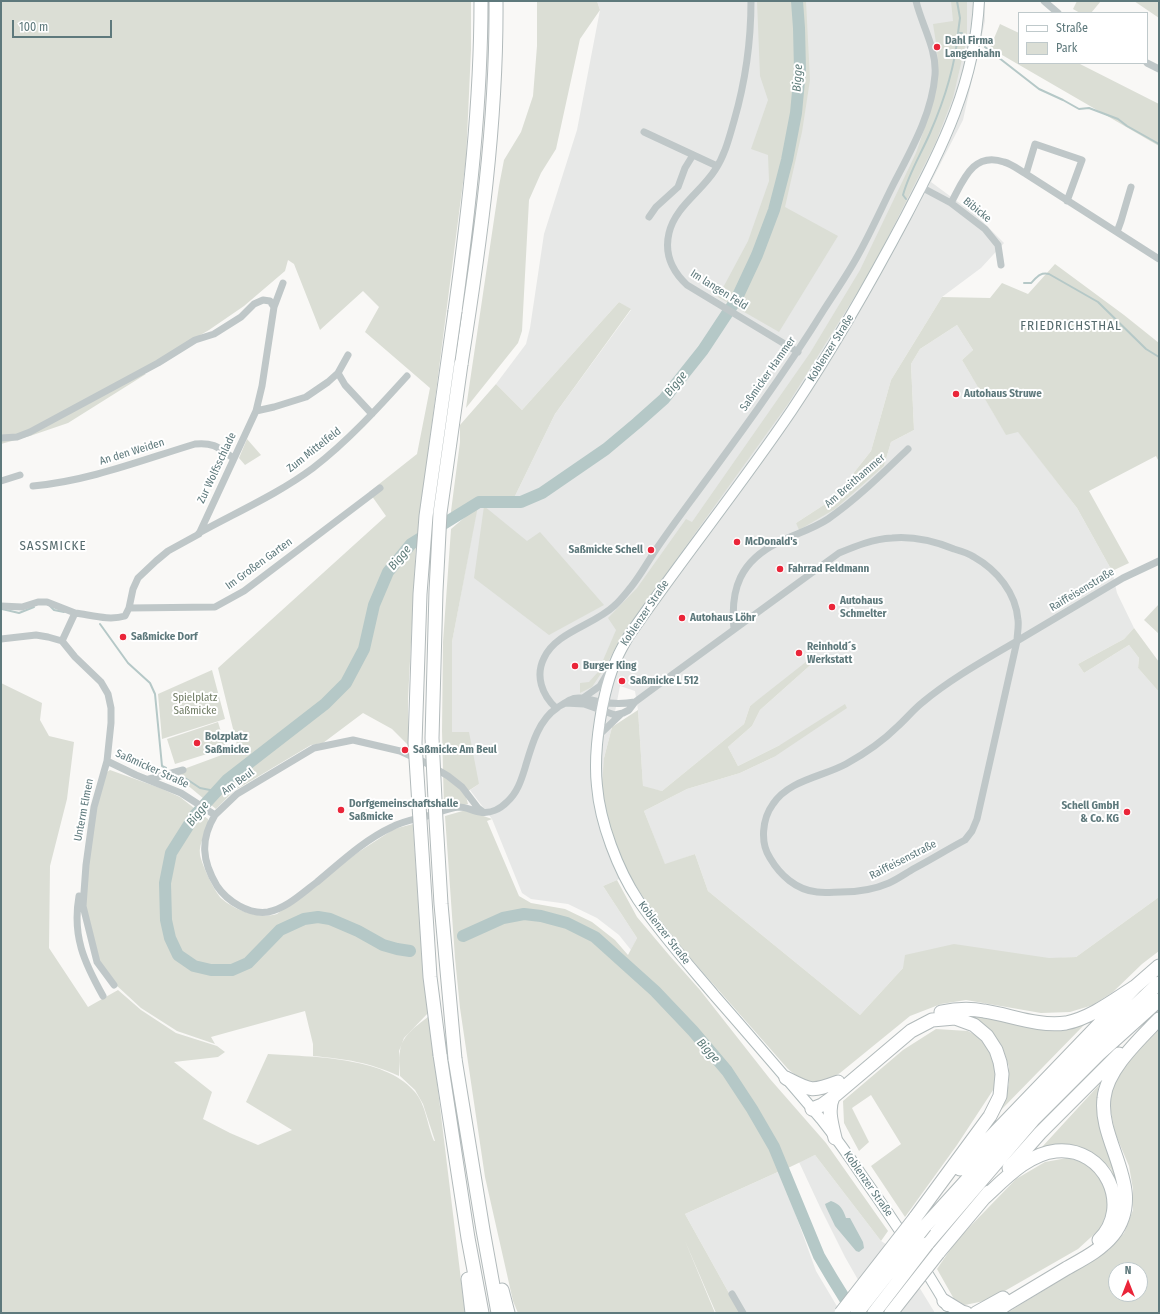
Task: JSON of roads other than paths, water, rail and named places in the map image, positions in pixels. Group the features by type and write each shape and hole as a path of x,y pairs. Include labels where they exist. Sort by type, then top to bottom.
{"highway":[{"path":"481,1 481,36 475,142 467,223 426,516 420,594 415,743 430,977 440,1055 468,1238 482,1313"},
{"path":"496,1 493,98 484,208 440,513 433,672 432,738 442,911 455,1059 482,1230 498,1313"},
{"path":"927,1203 1136,986 1159,966"},
{"path":"841,1313 920,1222 1061,1076 1159,983"},
{"path":"812,1109 819,1099 838,1082 911,1025 937,1013 953,1010 983,1010 1035,1022 1066,1022 1085,1017 1136,986"},
{"path":"874,1313 927,1244 1034,1120 1099,1054 1159,1000"},
{"path":"812,1109 822,1105 833,1097 911,1031 932,1020 955,1018 974,1025 987,1036 996,1050 1000,1062 1002,1074 1000,1096 990,1116 927,1203 920,1222 857,1313"},
{"path":"891,1313 938,1252 1040,1132 1130,1044 1159,1019"},
{"path":"994,1313 1098,1250 1113,1235 1118,1227 1123,1217 1125,1206 1124,1185 1122,1173 1111,1142 1104,1113 1104,1097 1108,1084 1117,1066 1159,1019"},
{"path":"786,1078 806,1088 817,1089 838,1082"},
{"path":"833,1097 830,1108 835,1138"},
{"path":"976,1313 1064,1264 1089,1248 1102,1237 1112,1218 1114,1208 1113,1192 1103,1171 1087,1157 1067,1151 1046,1153 1026,1162 983,1199"},
{"path":"482,1230 497,1272 508,1313"},
{"path":"468,1238 468,1287 472,1313"},
{"path":"944,1301 966,1313"}],"main road":[{"name":"Koblenzer Straße","path":"951,1313 886,1210 835,1138 655,924 638,900 624,877 604,822 596,786 596,753 603,706 616,659 628,637 758,458 808,385 837,340 879,268 921,187 947,134 960,100 975,43 980,2"}],"street":[{"name":"Im langen Feld","path":"751,1 750,39 741,97 727,146 718,166 711,176 676,216 669,233 668,248 670,260 677,275 687,284 798,352"},
{"name":"Saßmicker Hammer","path":"556,708 551,703 542,688 540,674 543,660 550,648 564,637 614,607 632,586 667,532 740,435 798,352 857,258 910,152 929,109 935,73 935,60 916,1"},
{"path":"1044,1 1057,12"},
{"path":"1148,64 1159,69"},
{"path":"644,132 718,166"},
{"path":"1026,174 1035,144 1082,160 1067,201"},
{"path":"649,217 656,207 678,187 685,168 693,155"},
{"path":"951,203 969,170 976,164 983,160 994,159 1006,162 1159,259"},
{"name":"Bibicke","path":"921,187 951,203 984,230 998,245 1001,265"},
{"path":"1117,232 1131,187"},
{"name":"Zur Wolfsschlade","path":"199,534 256,411 262,386 274,307 283,283"},
{"path":"1,438 17,437 36,429 158,363 195,340 214,334 241,317 254,304 263,300 270,301 274,307"},
{"path":"256,411 306,397 338,373 348,355"},
{"path":"338,373 345,385 372,414"},
{"name":"Zum Mittelfeld","path":"199,534 283,487 313,467 336,448 372,414 407,376"},
{"name":"An den Weiden","path":"33,486 53,484 82,478 206,442 217,446 233,458"},
{"name":"Am Breithammer","path":"734,630 732,613 734,596 740,578 748,565 760,553 775,544 827,520 846,505 908,449"},
{"path":"1,481 20,475"},
{"name":"Im Großen Garten","path":"129,608 215,607 244,591 380,488"},
{"path":"1,606 22,607 38,602 47,602 75,613 109,618 125,616 138,578 168,551 199,534"},
{"name":"Raiffeisenstraße","path":"598,736 623,713 629,710 635,702 839,553 863,543 891,538 912,538 937,542 973,556 989,566 1010,592 1018,620 1017,641 977,819 972,831 965,840 889,883 871,889 853,892 817,892 804,888 788,880 777,869 768,855 764,840 764,822 772,805 781,793 800,782 845,764 871,749 896,728 921,703 944,685 1017,641 1123,578 1159,561"},
{"path":"1,639 36,635 62,641 75,613"},
{"name":"Saßmicker Straße","path":"62,641 75,657 101,682 108,694 111,708 111,723 107,761 124,770 181,793 215,815"},
{"path":"583,698 600,686 616,659"},
{"path":"485,812 499,809 512,798 519,786 538,733 548,715 556,708 570,700 583,698 603,706 615,715 623,713"},
{"path":"566,703 603,706 635,702"},
{"name":"Am Beul","path":"354,740 400,751 426,763 448,776 462,787 478,808 485,812 459,808 394,826 374,837 356,850 299,896 276,909 261,912 239,906 225,896 213,879 207,866 204,853 209,829 215,815 237,794 314,748 354,740"},
{"name":"Unterm Elmen","path":"103,996 84,958 77,926 78,905 86,865 94,807 107,761"},
{"path":"149,779 183,770"},
{"name":"Unterm Elmen","path":"86,865 83,906 87,925 97,962 114,985"},
{"path":"732,1294 743,1313"}],"waterway":[{"name":"Bigge","path":"410,951 383,945 358,931 330,919 318,917 304,919 280,930 248,963 232,970 211,970 194,966 178,955 170,938 166,920 165,883 171,853 195,815 227,780 325,704 346,683 364,649 374,605 388,572 411,544 479,502 521,502 542,493 606,449 637,423 664,399 703,350 736,300 757,255 774,210 787,160 796,113 800,70 797,1"},
{"path":"957,1 960,18 958,33 962,33"},
{"path":"906,199 903,195 912,171 940,109 952,71 958,33"},
{"path":"985,47 1039,89 1079,109 1089,108 1118,119 1127,126 1159,144"},
{"path":"1024,283 1031,283 1041,274 1049,274 1098,302 1146,349 1159,357"},
{"path":"50,606 54,610 64,612"},
{"path":"2,609 19,613 34,607"},
{"path":"100,624 128,663 150,683 155,694 162,766 166,768"},
{"path":"182,776 200,788 210,790 214,794"},
{"name":"Bigge","path":"463,936 503,918 524,914 541,916 567,923 595,937 655,991 693,1031 727,1071 752,1109 774,1147 819,1256 853,1312"}],"place":[{"name":"Dahl Firma Langenhahn","path":"937,47"},
{"name":"Autohaus Struwe","path":"956,394"},
{"name":"McDonald's","path":"737,542"},
{"name":"Saßmicke Schell","path":"651,550"},
{"name":"Fahrrad Feldmann","path":"780,569"},
{"name":"Autohaus Schmelter","path":"832,607"},
{"name":"Autohaus Löhr","path":"682,618"},
{"name":"Saßmicke Dorf","path":"123,637"},
{"name":"Reinhold´s Werkstatt","path":"799,653"},
{"name":"Burger King","path":"575,666"},
{"name":"Saßmicke L 512","path":"622,681"},
{"name":"Bolzplatz Saßmicke","path":"197,743"},
{"name":"Saßmicke Am Beul","path":"405,750"},
{"name":"Dorfgemeinschaftshalle Saßmicke","path":"341,810"},
{"name":"Schell GmbH & Co. KG","path":"1127,812"}],"district":[{"name":"FRIEDRICHSTHAL","path":"1071,326"},
{"name":"SASSMICKE","path":"53,546"}],"park label":[{"name":"Spielplatz Saßmicke","path":"195,704"}]}
